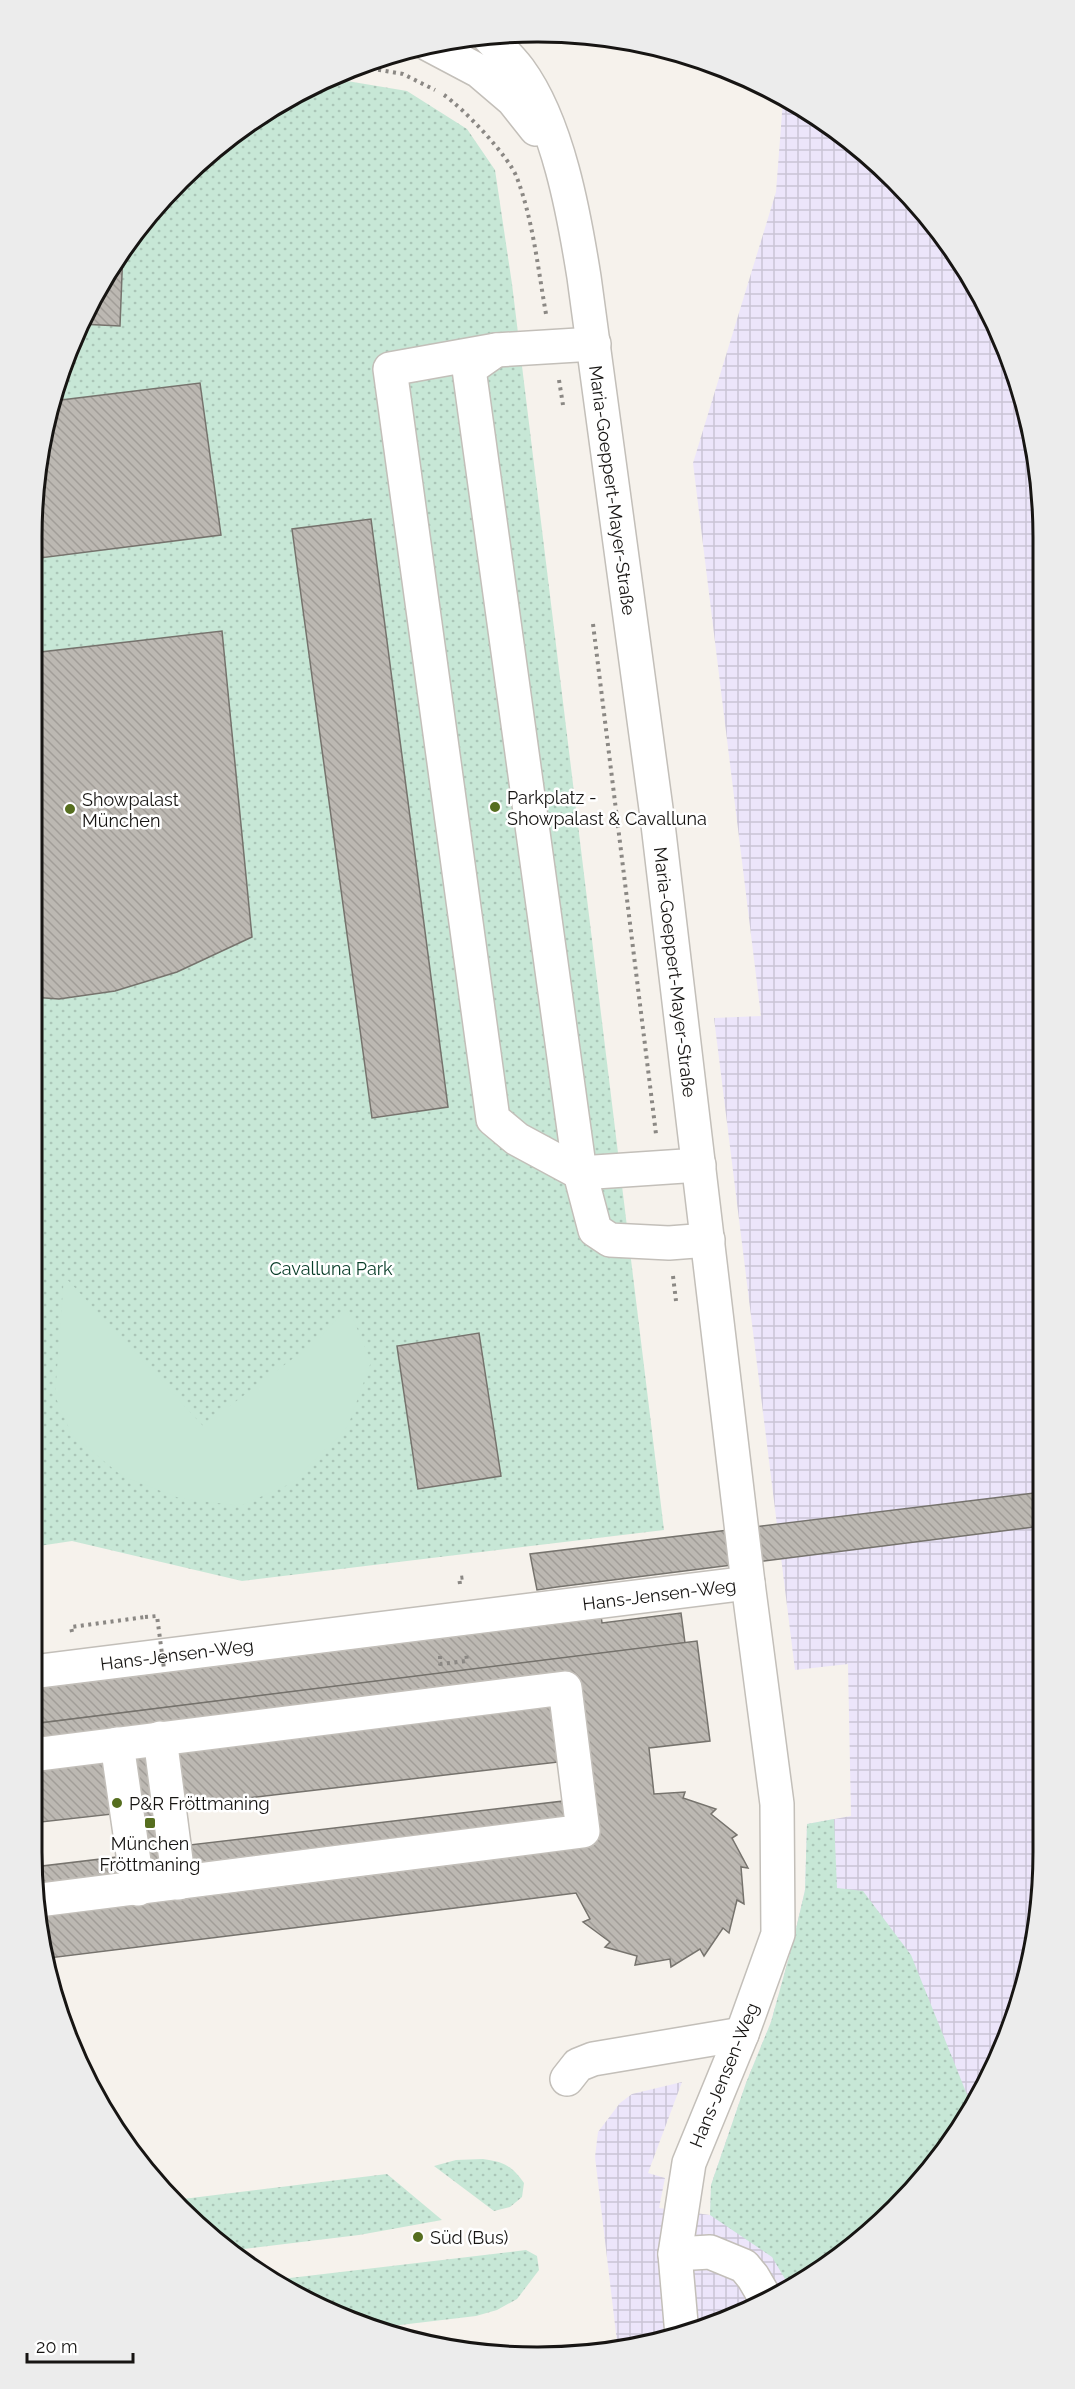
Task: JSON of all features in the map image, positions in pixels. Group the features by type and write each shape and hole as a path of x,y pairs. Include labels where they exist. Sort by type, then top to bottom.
{"street":[{"name":"Maria-Goeppert-Mayer-Straße","path":"495,44 519,70 546,117 578,237 657,816 748,1583"},
{"name":"Maria-Goeppert-Mayer-Straße","path":"443,52 479,71 513,100 540,135 565,186"},
{"path":"594,344 496,350 390,369 493,1119 517,1139 580,1173 699,1165"},
{"path":"496,350 469,369 580,1173 595,1230 610,1240 669,1244 708,1240"},
{"name":"Hans-Jensen-Weg","path":"42,1671 748,1583 777,1804 778,1934 742,2034 689,2163 675,2254 681,2326"},
{"path":"42,1754 565,1688 583,1831 44,1900"},
{"path":"160,1738 179,1883"},
{"path":"117,1744 138,1889"},
{"path":"567,2079 578,2065 593,2058 742,2034"},
{"path":"675,2254 710,2252 744,2266 762,2293"}],"path":[{"path":"375,69 403,74 447,97 485,132 517,176 529,222 565,414"},
{"path":"593,623 660,1166"},
{"path":"669,1244 677,1303"},
{"path":"81,1626 157,1616 164,1668"},
{"path":"440,1652 440,1664 467,1661 466,1649"}],"shaded area":[{"path":"782,107 839,144 888,187 910,211 949,262 982,318 1007,378 1029,473 1033,538 1032,1884 1029,1916 1016,1980 995,2041 967,2099 931,2153 910,2178 888,2202 839,2245 785,2281 757,2296 697,2321 617,2340 595,2157 598,2132 620,2103 632,2094 682,2082 648,2173 665,2178 659,2208 710,2215 711,2185 746,2083 771,2022 792,1946 805,1890 807,1824 851,1816 848,1664 795,1670 714,1018 761,1016 693,463 776,192"}],"green space":[{"name":"Cavalluna Park","path":"346,81 407,91 467,129 495,170 512,284 664,1530 242,1581 72,1541 42,1546 42,538 46,473 59,409 80,348 108,290 144,236 187,187 211,165 236,144 290,108"},
{"path":"64,1276 203,1426 319,1339 346,1309 354,1321 371,1362 348,1426 292,1483 240,1506 179,1498 122,1476 72,1435 55,1396"},
{"path":"834,1819 837,1888 863,1891 911,1955 968,2097 931,2153 888,2202 839,2245 786,2280 772,2257 710,2215 711,2185 746,2083 771,2022 792,1946 805,1890 807,1824"},
{"path":"483,2159 506,2165 524,2183 522,2197 510,2207 494,2211 434,2166 456,2160"},
{"path":"387,2174 442,2220 359,2235 242,2249 184,2199"},
{"path":"526,2250 537,2256 539,2270 517,2299 497,2310 476,2316 394,2326 318,2296 286,2278"}],"building":[{"path":"122,268 120,326 90,325"},
{"path":"200,383 221,535 42,558 46,473 62,400"},
{"path":"371,519 448,1107 372,1118 292,529"},
{"path":"222,631 252,937 177,972 115,991 59,999 42,998 42,652"},
{"path":"479,1333 501,1476 418,1489 397,1346"},
{"path":"1033,1493 1033,1527 537,1590 530,1554"},
{"path":"681,1613 685,1643 42,1723 42,1684 601,1615 602,1623"},
{"name":"P&R Fröttmaning","path":"697,1641 710,1741 649,1748 654,1794 685,1792 683,1798 716,1809 711,1814 737,1835 732,1838 748,1868 741,1867 744,1904 737,1900 729,1933 723,1928 704,1956 700,1949 671,1967 670,1959 635,1965 637,1956 605,1947 610,1942 583,1922 590,1919 576,1893 54,1957 46,1916 42,1866 117,1857 112,1814 42,1822 42,1723","holes":["558,1762 563,1801 190,1845 186,1805"]}],"place":[{"name":"Parkplatz - Showpalast & Cavalluna","path":"495,807"},
{"name":"Showpalast München","path":"70,809"},
{"name":"P&R Fröttmaning","path":"117,1803"},
{"name":"München Fröttmaning","path":"150,1823"},
{"name":"Süd (Bus)","path":"418,2237"}]}
